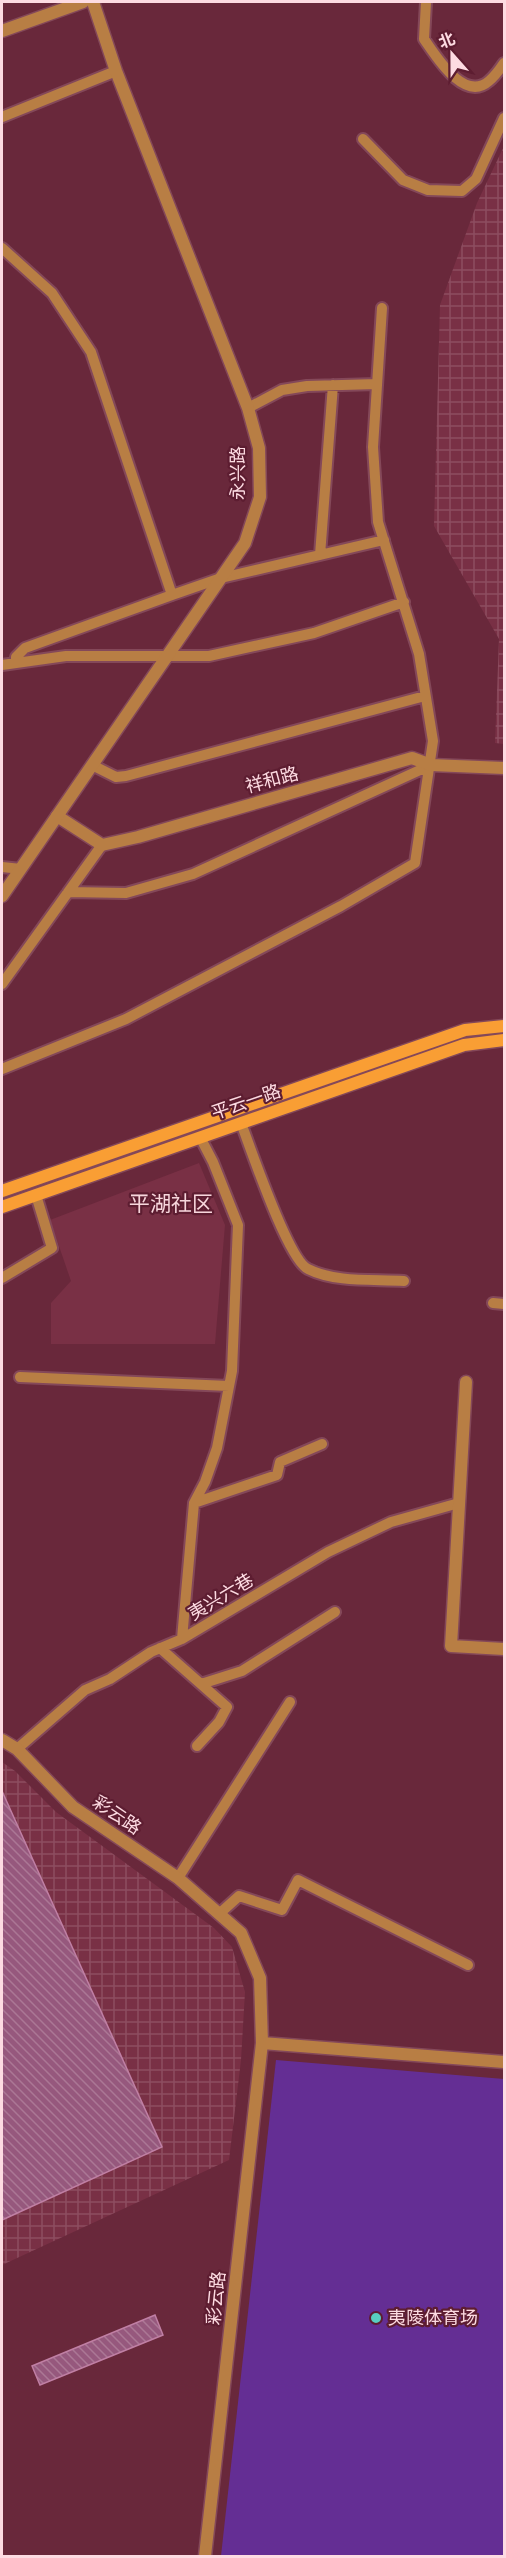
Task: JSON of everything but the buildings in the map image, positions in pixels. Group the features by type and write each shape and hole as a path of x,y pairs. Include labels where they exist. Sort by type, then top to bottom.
{"main road":[{"name":"平云一路","path":"2,1191 465,1030 504,1026"},
{"name":"平云一路","path":"2,1207 464,1045 504,1040"}],"street":[{"path":"2,31 83,2"},
{"name":"永兴路","path":"2,896 245,543 260,497 259,448 248,408 116,71 93,2"},
{"name":"祥和路","path":"102,845 138,837 412,758 431,765 504,768"},
{"path":"57,816 102,845"},
{"path":"466,1382 451,1646 504,1649"},
{"name":"彩云路","path":"2,1740 17,1749 74,1808 178,1878 241,1933 260,1978 262,2043 205,2556"},
{"path":"262,2043 504,2062"}],"lane":[{"path":"426,2 424,39 453,78 472,87 488,83 504,63"},
{"path":"2,117 116,71"},
{"path":"363,139 403,180 428,190 462,191 476,179 504,118"},
{"path":"2,248 52,292 91,352 172,595"},
{"path":"2,1070 126,1019 341,906 415,863 433,741 419,654 378,522 373,447 382,308"},
{"path":"248,408 282,390 377,384"},
{"path":"320,555 333,385"},
{"path":"16,663 16,657 25,648 221,578 384,540"},
{"path":"2,665 66,656 209,656 314,633 404,602"},
{"path":"92,765 116,777 126,776 425,696"},
{"path":"68,892 126,893 193,874 431,765"},
{"path":"2,984 102,845"},
{"path":"2,867 21,869"},
{"path":"241,1123 290,1246 306,1269 333,1277 404,1281"},
{"path":"182,1639 194,1503 205,1482 217,1448 232,1371 238,1225 213,1162 200,1137"},
{"path":"2,1278 52,1248 36,1195"},
{"path":"20,1377 229,1386"},
{"path":"194,1503 277,1474 280,1462 322,1444"},
{"name":"夷兴六巷","path":"17,1749 85,1690 110,1679 160,1648 182,1639 328,1552 391,1522 459,1503"},
{"path":"201,1684 242,1671 335,1612"},
{"path":"160,1648 227,1707 219,1722 197,1746"},
{"path":"178,1878 290,1702"},
{"path":"219,1914 238,1896 282,1910 298,1880 468,1965"}],"shaded area":[{"path":"504,146 504,744 495,743 499,639 434,526 440,305 477,203"},
{"name":"平湖社区","path":"199,1163 225,1225 215,1344 51,1344 51,1303 71,1281 50,1220"},
{"path":"2,1762 15,1771 56,1812 214,1928 232,1947 245,1992 241,2060 229,2160 2,2265"},
{"name":"夷陵体育场","path":"276,2060 504,2079 504,2556 221,2556"}],"place":[{"name":"夷陵体育场","path":"376,2318"}],"district":[{"name":"平湖社区","path":"171,1204"}]}
